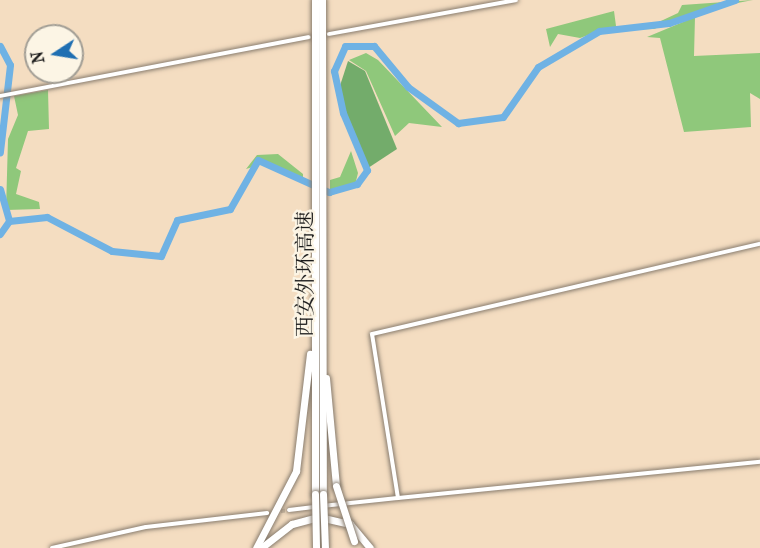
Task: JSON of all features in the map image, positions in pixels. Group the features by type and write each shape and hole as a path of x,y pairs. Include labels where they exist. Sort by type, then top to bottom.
{"highway":[{"name":"西安外环高速","path":"315,0 318,281 325,548"},
{"name":"西安外环高速","path":"317,171 322,0"},
{"name":"西安外环高速","path":"316,548 318,281"},
{"path":"318,281 336,486 355,545"},
{"path":"256,548 284,502 304,436 318,281"},
{"path":"261,548 292,524 319,517 350,524 370,548"}],"street":[{"path":"329,34 516,0"},
{"path":"0,96 308,37"},
{"path":"398,498 372,334 760,244"},
{"path":"289,510 760,462"},
{"path":"52,548 146,527 267,513"}],"green space":[{"path":"753,0 701,10 654,29 602,30 580,38 558,34 550,47 546,29 614,11 616,26 648,27 678,13 682,5"},
{"path":"695,17 694,56 760,53 760,99 750,93 751,127 684,132 660,38 647,37"},
{"path":"366,53 378,60 442,127 409,123 395,136 366,71 349,60"},
{"path":"348,61 365,71 397,149 365,170 337,95"},
{"path":"48,90 49,129 28,131 16,168 21,171 16,194 39,202 40,209 6,210 8,139 18,115 14,96"},
{"path":"351,151 358,173 355,185 330,196 330,180 340,177"},
{"path":"278,154 303,174 303,183 269,162 246,169 257,155"}],"waterway":[{"path":"9,221 47,217 112,251 161,256 177,220 230,209 258,160 329,192 357,184 367,170 343,113 334,71 345,46 374,46 408,87 458,123 503,117 538,67 599,31 669,23 735,0"},
{"path":"0,46 10,65 0,152"},
{"path":"0,189 9,221 0,234"}],"tunnel":[{"path":"275,512 289,510"}]}
